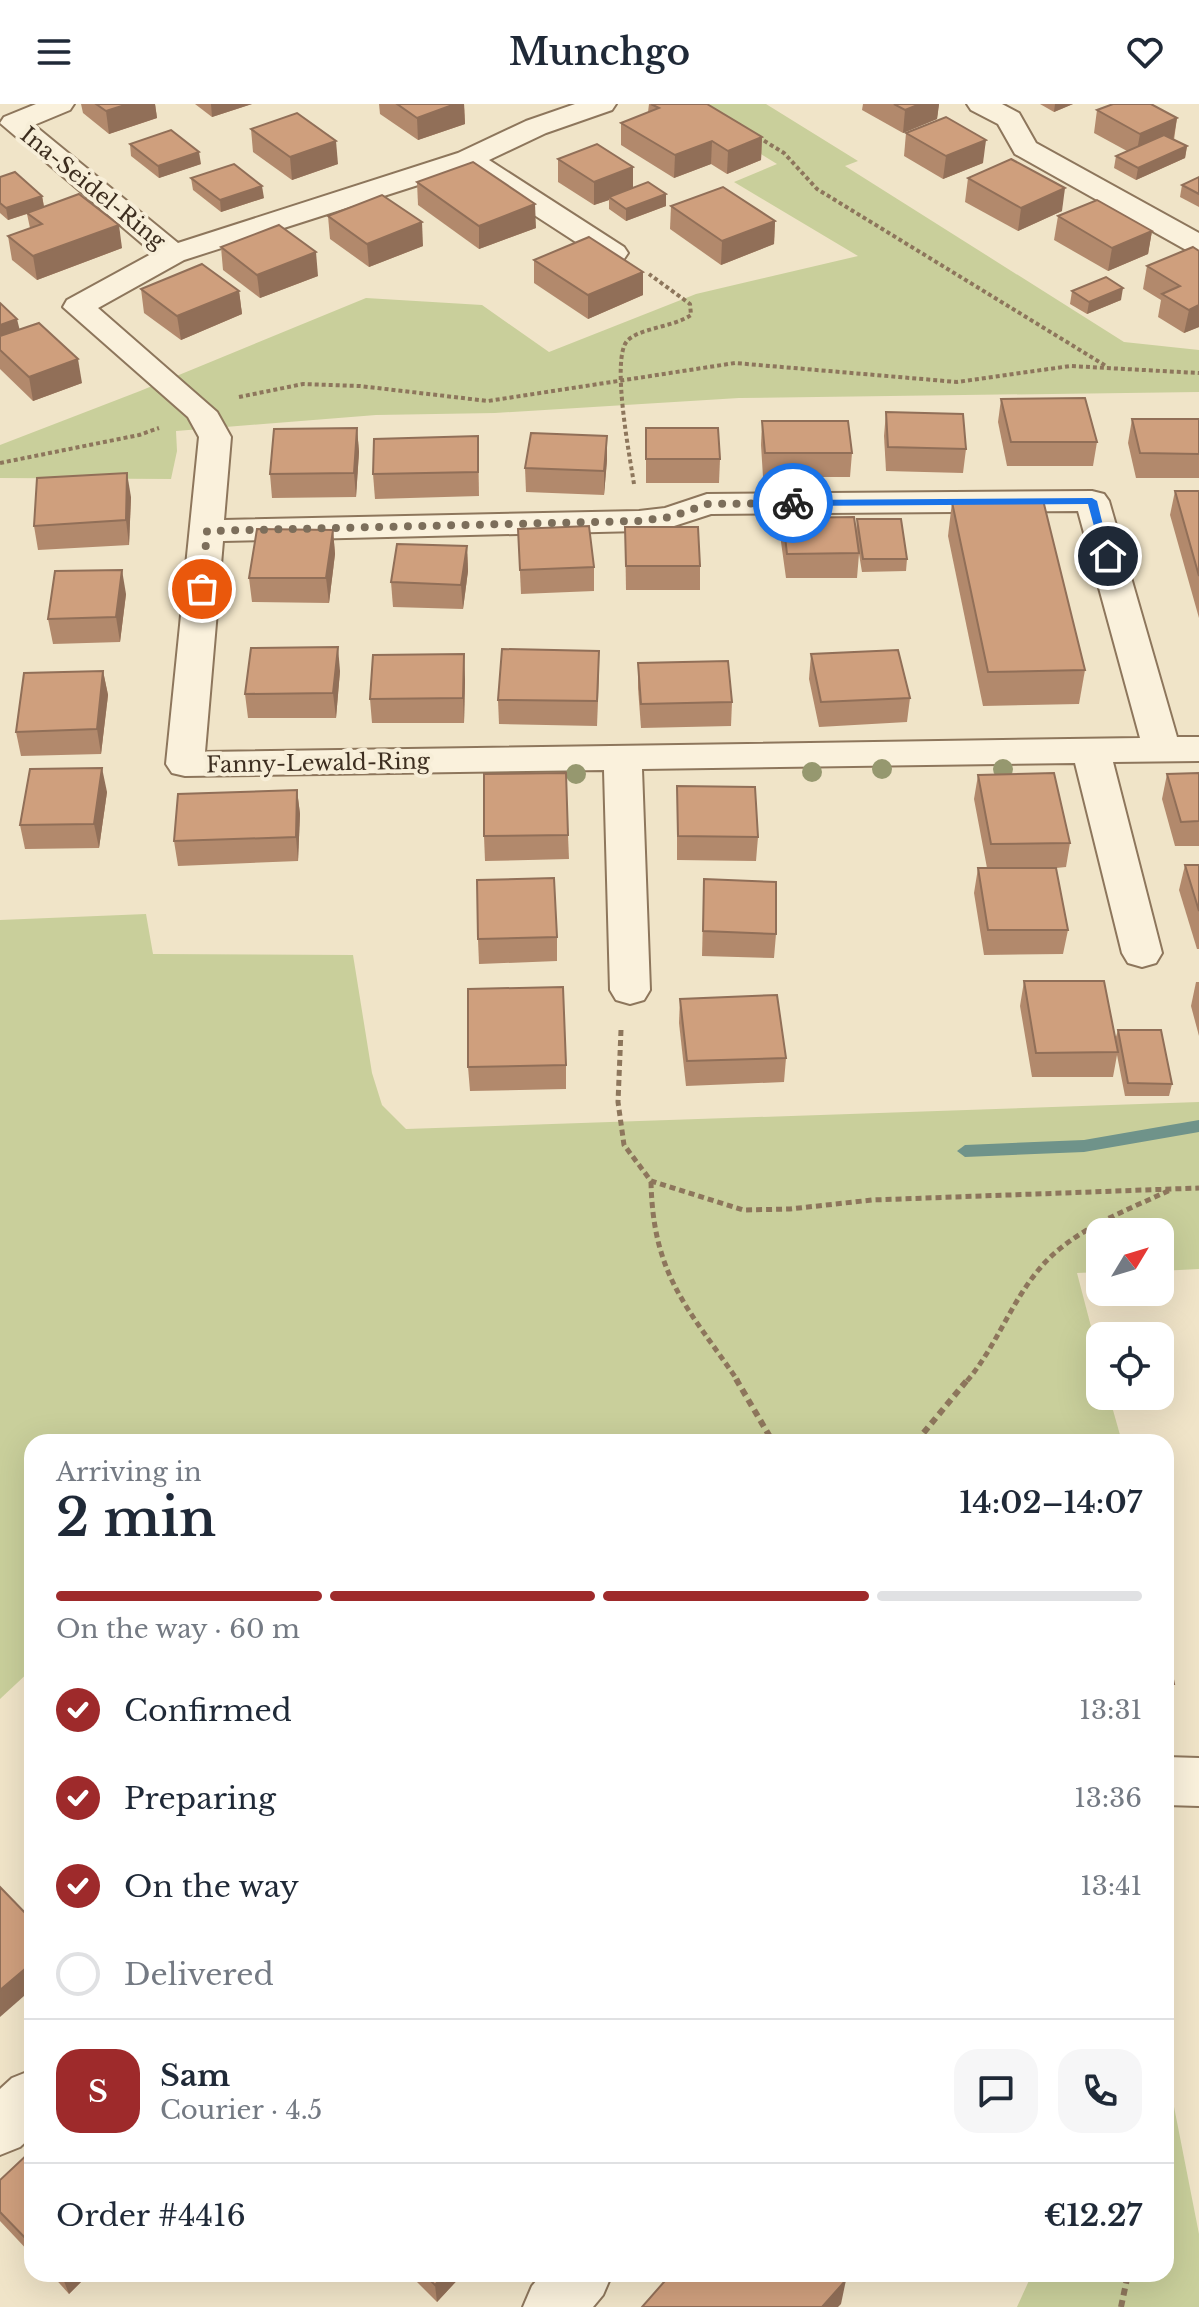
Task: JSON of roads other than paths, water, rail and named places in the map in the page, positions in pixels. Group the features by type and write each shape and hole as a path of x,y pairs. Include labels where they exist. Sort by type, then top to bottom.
{"street":[{"name":"Ina-Seidel-Ring","path":"60,104 14,123 173,254"},
{"name":"Fanny-Lewald-Ring","path":"602,104 525,120 468,159 173,254 78,307 201,412 215,437 185,764 1199,749"},
{"path":"981,104 1009,119 1025,148 1199,245"},
{"path":"468,159 613,253"},
{"path":"207,531 639,521 671,517 707,504 1092,501 1161,748"},
{"path":"1091,750 1142,953"},
{"path":"623,759 630,990"},
{"path":"1174,1781 1199,1782"},
{"path":"0,2127 24,2105"},
{"path":"553,2307 575,2282"}],"waterway":[{"path":"965,1151 1084,1146 1199,1126"}]}
